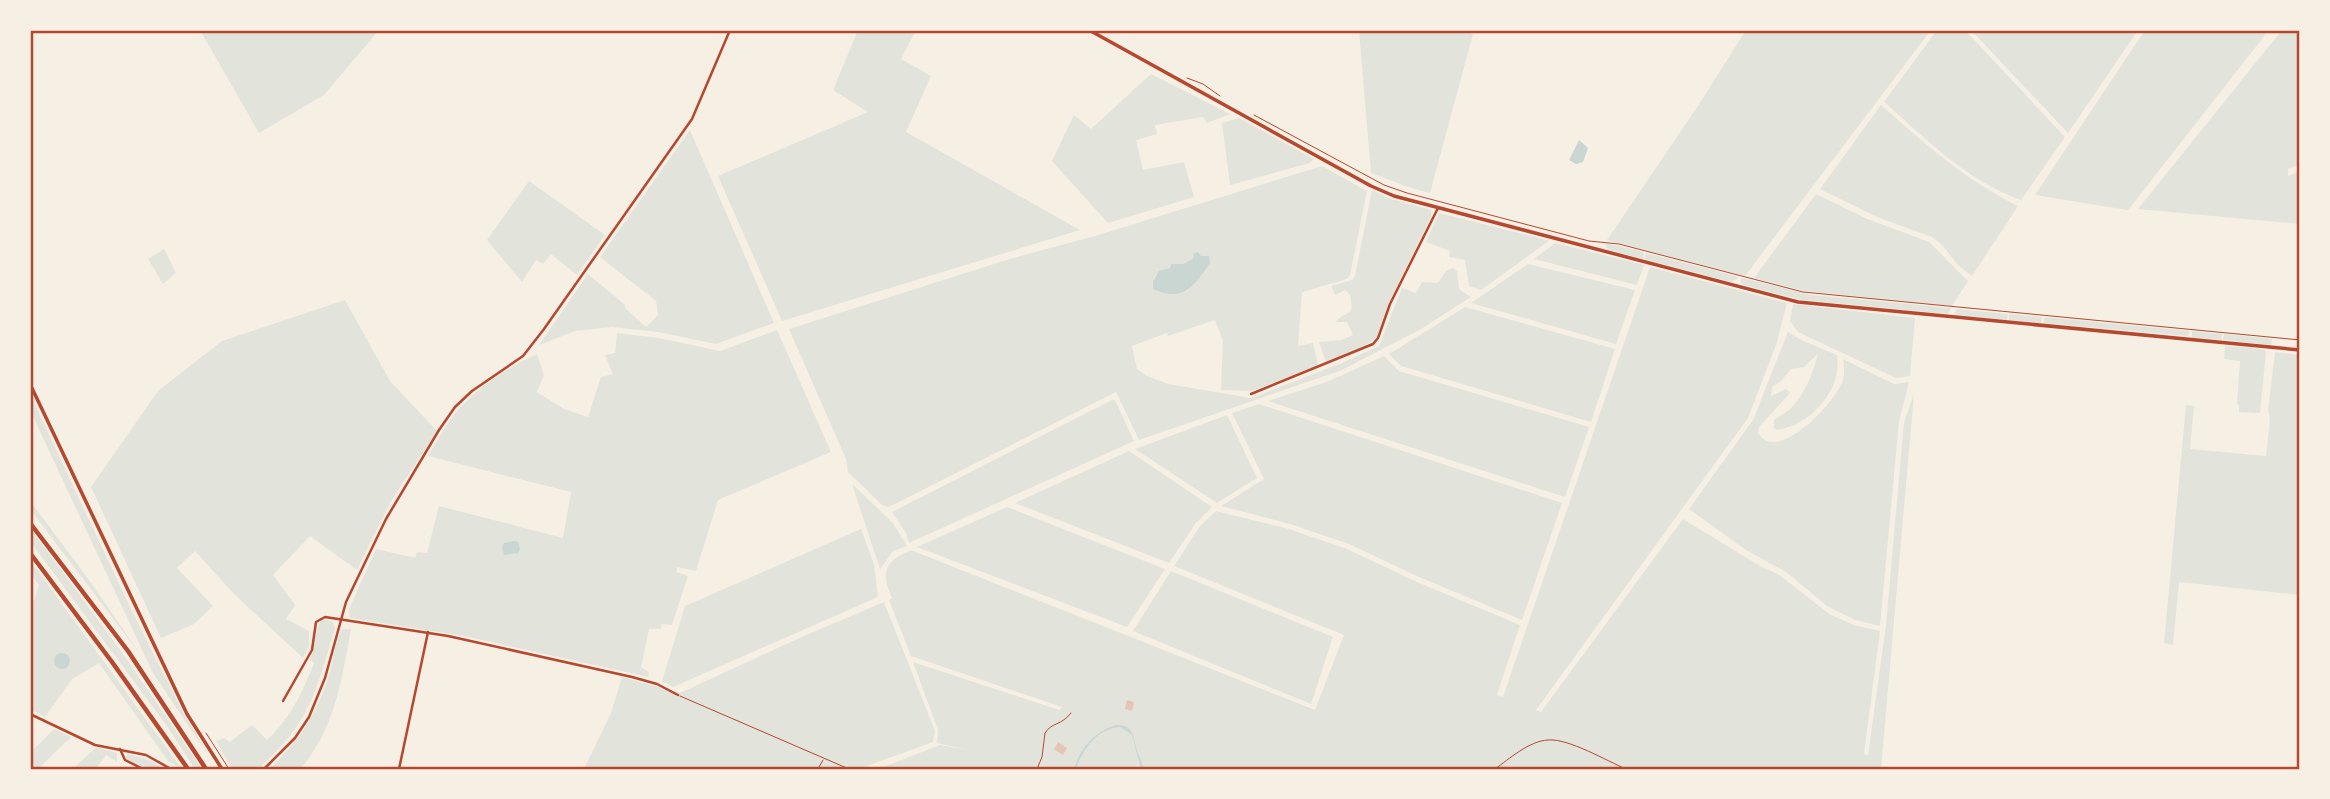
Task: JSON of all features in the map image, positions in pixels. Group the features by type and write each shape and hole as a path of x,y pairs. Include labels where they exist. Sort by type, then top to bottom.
{"highway":[{"path":"30,523 128,651 206,769"},
{"path":"30,553 188,769"}],"street":[{"path":"264,769 295,738 309,717 325,678 346,602 386,519 439,430 455,407 472,391 523,356 544,329 692,118 730,30"},
{"path":"1088,30 1371,186 1394,196 1438,208 1798,302 2300,350"},
{"path":"1251,394 1373,344 1438,208"},
{"path":"30,384 187,714 222,769"},
{"path":"283,701 312,650 316,622 325,617 428,632 608,671 657,684 678,695"},
{"path":"399,769 428,632"},
{"path":"30,714 95,745 146,755 171,769"},
{"path":"120,750 125,760 143,769"}],"lane":[{"path":"678,695 849,769"},
{"path":"1037,769 1042,757 1045,733 1054,725 1065,722 1071,713"},
{"path":"1494,769 1534,744 1551,739 1562,741 1626,769"},
{"path":"818,769 824,758"}],"path":[{"path":"1182,77 1203,84 1222,98"},
{"path":"1255,116 1373,180 1407,193 1589,241 1619,244 1803,292 2300,340"}],"shaded area":[{"path":"200,30 379,30 324,95 259,133"},
{"path":"858,30 916,30 901,59 931,76 906,132 1080,230 782,321 718,176 868,112 833,90"},
{"path":"1359,30 1455,30 1473,34 1430,193 1371,173"},
{"path":"1746,30 1931,30 1745,276 1607,240 1696,109"},
{"path":"1937,30 1965,30 2065,137 2021,200 1965,171 1884,102"},
{"path":"1971,30 2131,30 2136,33 2068,133"},
{"path":"2145,30 2269,30 2128,210 2035,195"},
{"path":"2282,30 2300,30 2300,164 2288,169 2288,176 2300,171 2300,224 2138,209"},
{"path":"1151,74 1230,114 1207,123 1203,117 1155,125 1157,134 1136,140 1143,170 1184,162 1194,197 1108,223 1052,161 1074,115 1091,129"},
{"path":"1881,105 1963,173 2018,206 1972,276 1932,237 1877,217 1820,189"},
{"path":"1239,118 1314,159 1310,163 1230,185 1222,123"},
{"path":"690,130 774,323 716,344 658,332 612,327 575,331 539,345 588,274 646,327 658,315 656,301 600,257"},
{"path":"1579,140 1588,148 1583,162 1576,164 1569,160"},
{"path":"1322,166 1367,191 1350,275 1347,279 1302,292 1298,346 1313,343 1318,365 1252,391 1221,390 1223,341 1215,320 1132,346 1137,369 1147,376 1168,384 1251,398 1379,346 1402,288 1416,293 1422,282 1438,283 1446,271 1453,268 1457,271 1459,289 1471,297 1421,329 1342,370 1139,440 1116,392 889,507 882,505 848,472 846,459 789,329 1013,258 1095,236","holes":["1206,256 1198,276 1188,288 1175,292 1153,288 1155,277 1172,264 1183,264"]},
{"path":"529,181 605,235 577,275 551,254 543,264 536,260 522,282 487,240"},
{"path":"1372,190 1388,198 1431,210 1431,217 1389,302 1376,338 1362,348 1326,362 1319,342 1341,340 1353,335 1347,322 1336,322 1349,313 1350,295 1345,290 1335,295 1331,286 1352,280 1355,276"},
{"path":"1816,194 1865,218 1929,242 1968,281 1952,306 1804,291 1754,278"},
{"path":"1439,213 1549,241 1481,290 1469,286 1465,260 1449,257 1450,251 1426,242"},
{"path":"1555,243 1644,265 1637,285 1534,259"},
{"path":"1605,243 1644,252 1643,259 1607,249"},
{"path":"164,249 176,273 163,284 148,259"},
{"path":"1198,252 1201,256 1209,256 1210,263 1187,290 1172,294 1153,289 1153,281 1159,271 1170,268 1171,264 1183,264 1193,259 1194,253"},
{"path":"1646,253 1739,277 1731,282 1644,259"},
{"path":"1528,264 1635,290 1616,344 1471,303"},
{"path":"1650,267 1787,303 1776,345 1748,418 1536,710 1541,712 1683,519 1778,574 1831,615 1854,625 1880,631 1864,754 1868,755 1886,625 1904,422 1914,394 1881,769 878,769 940,745 968,750 937,743 938,730 913,662 1059,710 1062,707 911,656 889,600 892,598 886,574 890,563 911,550 1315,710 1344,635 1174,566 1200,526 1216,511 1289,529 1347,549 1520,625 1497,695 1503,697"},
{"path":"1742,278 1811,295 1951,308 1948,314 1802,300 1743,285 1740,282"},
{"path":"345,300 390,381 437,431 391,501 357,570 310,536 273,575 295,605 286,619 309,631 309,646 303,658 234,594 195,551 177,568 213,606 194,624 161,638 91,487 158,391 222,341"},
{"path":"1793,304 1915,318 1910,376 1896,378 1798,332 1790,321"},
{"path":"1465,307 1615,349 1591,422 1401,366 1389,354"},
{"path":"1957,309 2008,314 2007,320 1954,315"},
{"path":"2009,314 2042,317 2041,323 2009,320"},
{"path":"2044,317 2189,331 2188,336 2044,323"},
{"path":"777,330 831,452 718,500 696,571 677,567 677,572 688,576 672,625 662,624 661,629 649,629 641,667 649,672 648,677 464,636 350,618 349,609 376,549 415,558 417,552 427,553 439,506 563,538 571,492 428,456 458,410 494,378 537,354 544,375 537,392 564,409 588,417 601,377 613,374 605,355 615,353 617,333 659,338 720,351"},
{"path":"2192,331 2222,334 2222,340 2192,338"},
{"path":"1788,332 1837,355 1838,368 1830,393 1822,404 1802,421 1790,427 1777,430 1774,428 1774,420 1789,410 1799,398 1811,377 1818,354 1804,367 1791,369 1772,387 1771,396 1786,389 1790,393 1759,427 1758,433 1767,441 1778,441 1791,436 1818,415 1843,380 1843,359 1894,384 1909,382 1899,421 1880,626 1855,620 1827,606 1786,572 1746,550 1689,509 1753,420"},
{"path":"2224,334 2272,339 2271,345 2223,340"},
{"path":"2225,346 2263,349 2266,352 2260,413 2239,412 2237,404 2240,361 2224,359"},
{"path":"2275,352 2300,355 2300,595 2179,582 2173,645 2164,643 2186,405 2194,406 2190,449 2266,456"},
{"path":"1384,356 1399,371 1589,427 1565,497 1268,401 1327,382"},
{"path":"30,394 131,609 180,707 210,758 153,673 30,410"},
{"path":"1115,400 1134,441 909,543 906,533 892,512"},
{"path":"1259,404 1562,503 1522,620 1349,544 1290,524 1221,506 1264,479 1232,413"},
{"path":"1227,415 1257,478 1217,503 1135,449"},
{"path":"1129,451 1212,507 1196,523 1169,563 1015,503"},
{"path":"852,484 893,523 907,546 893,551 880,569"},
{"path":"30,501 89,580 140,654 30,509"},
{"path":"1007,507 1165,569 1127,627 917,547"},
{"path":"30,528 121,651 202,769 195,769 167,726 30,541"},
{"path":"861,529 874,564 878,597 673,687 662,681 685,606"},
{"path":"518,542 518,553 504,555 504,543"},
{"path":"30,560 182,769 168,761 99,663 72,679 45,717 30,709 30,612 39,585 30,573"},
{"path":"1171,571 1333,637 1311,704 1133,631"},
{"path":"884,602 935,731 933,742 867,766 873,769 584,769 611,713 622,677 680,693"},
{"path":"322,619 332,621 335,628 316,689 300,721 289,737 258,769 232,769 216,741 224,738 230,742 252,725 267,740 275,732 295,704 310,673 314,663 310,660"},
{"path":"342,629 351,629 335,703 321,738 300,769 269,769 299,737 314,713 330,672"},
{"path":"62,653 68,655 68,667 62,669 56,667 54,661 56,655"},
{"path":"1116,725 1127,727 1132,733 1144,769 1141,769 1132,735 1120,727 1104,732 1092,741 1074,769 1089,741 1101,732"},
{"path":"54,729 71,737 38,769 30,769 30,753"},
{"path":"96,747 117,753 117,762 106,755 96,769 73,769"},
{"path":"127,754 146,759 165,769 144,769 126,760"}],"building":[{"path":"1127,700 1134,702 1132,711 1125,709"},
{"path":"1058,742 1067,748 1063,755 1054,749"}]}
